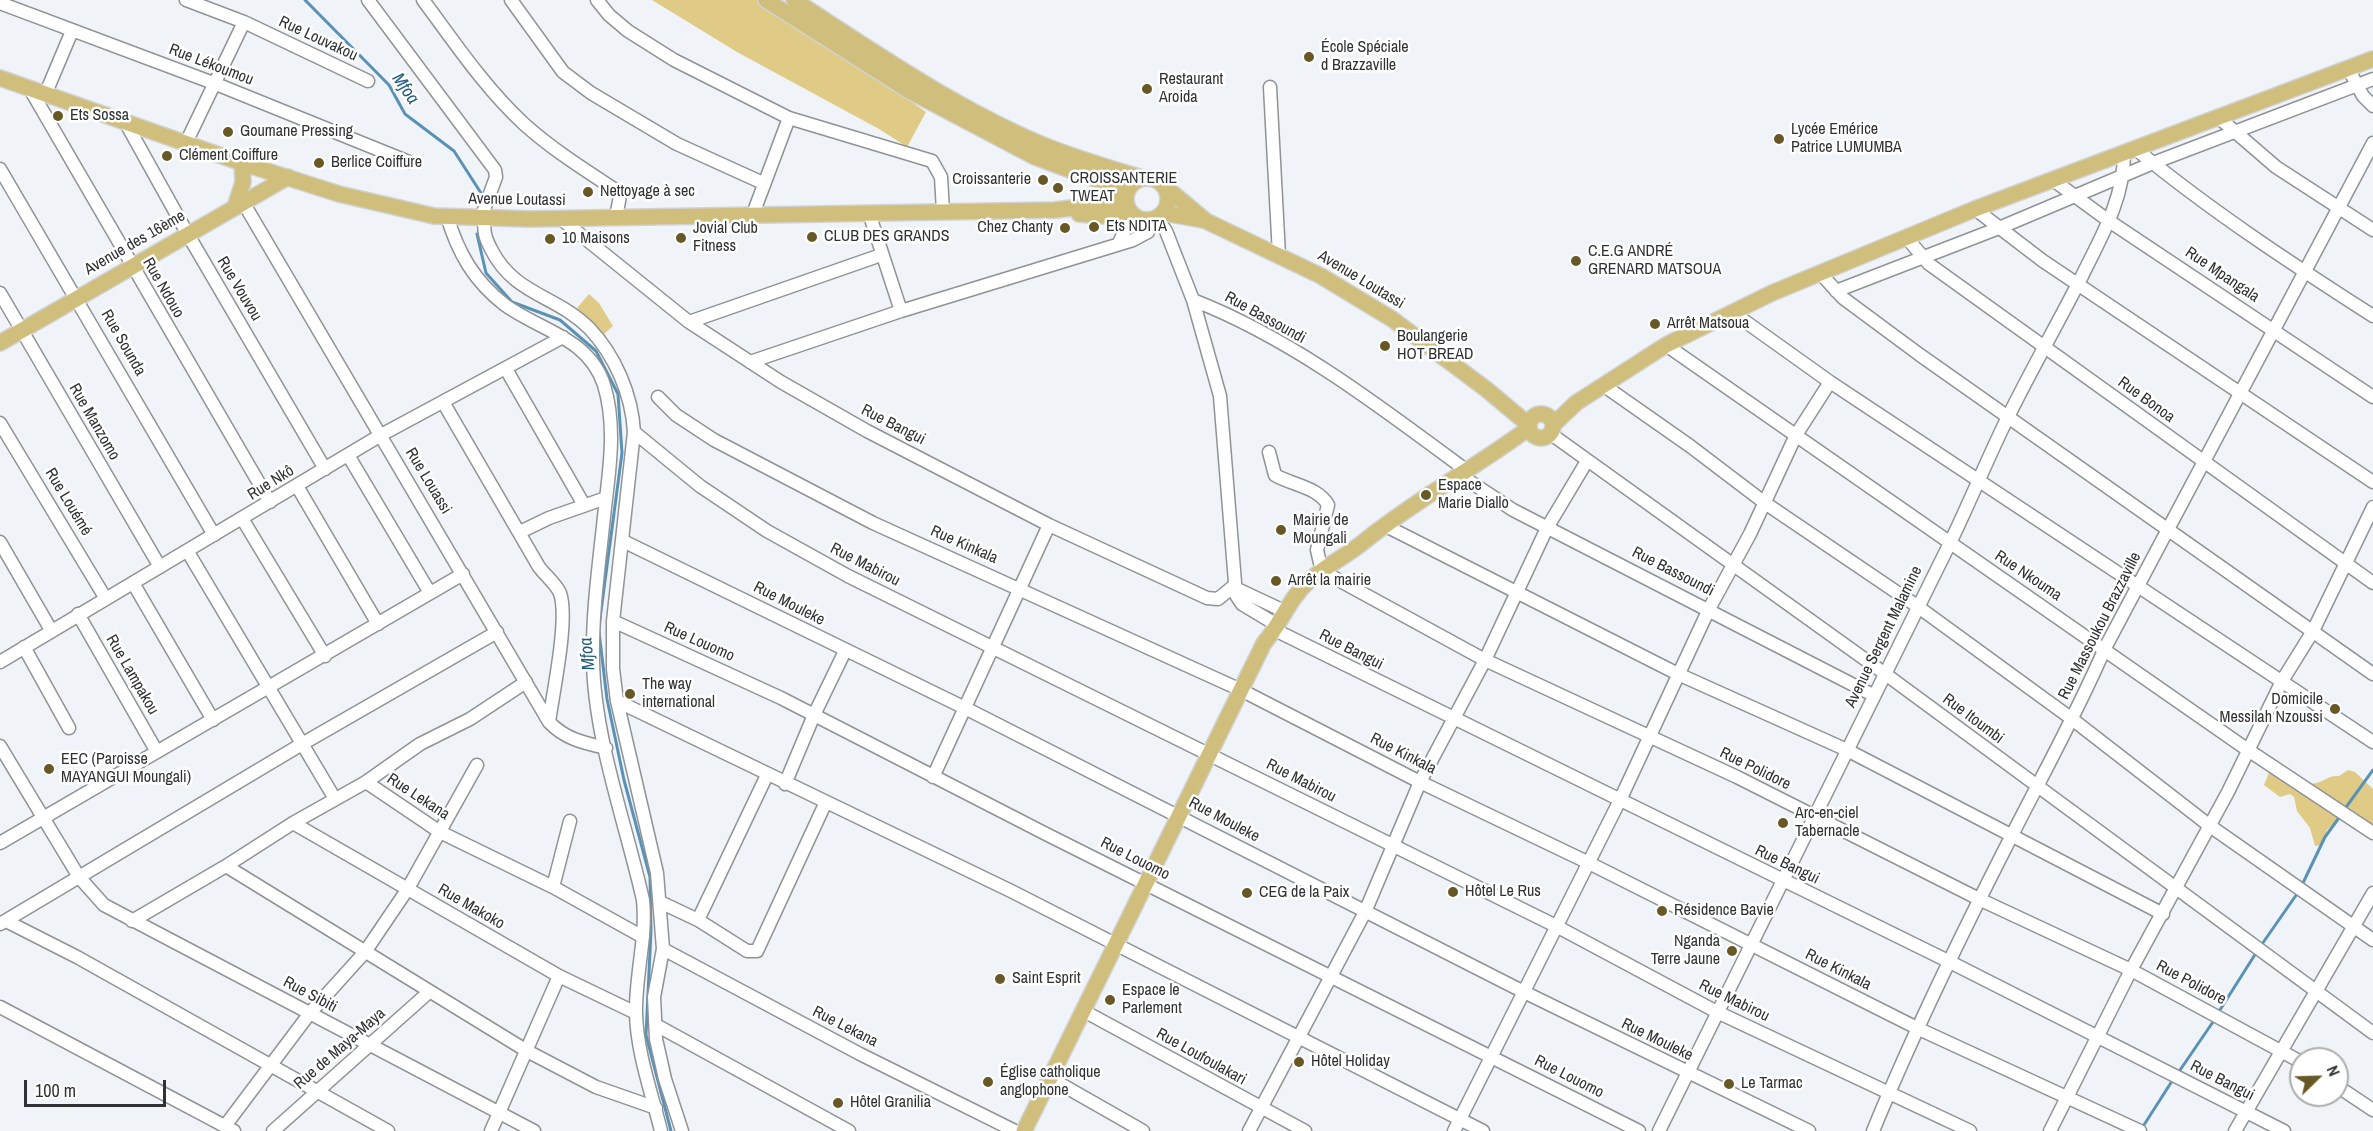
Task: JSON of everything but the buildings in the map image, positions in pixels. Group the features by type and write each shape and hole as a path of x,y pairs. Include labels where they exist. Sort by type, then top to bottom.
{"main road":[{"path":"766,0 906,89 1035,157 1126,194"},
{"path":"794,0 915,78 992,120 1043,145 1143,178 1154,179 1164,186 1168,200 1158,217 1141,220 1131,213 1126,194 1135,181 1143,178"},
{"path":"1024,1131 1082,1010 1118,945 1146,882 1274,626 1291,586 1321,567 1364,534 1379,528 1666,345 1732,312 1976,209 2373,59"},
{"name":"Avenue Loutassi","path":"0,78 127,125 243,164 396,208 447,216 561,219 1055,210 1107,204 1126,194"},
{"path":"239,202 243,164"},
{"name":"Avenue des 16ème","path":"0,343 239,202 288,177"},
{"name":"Avenue Loutassi","path":"1164,186 1206,221 1321,276 1392,319 1486,389 1540,425"},
{"name":"Avenue Loutassi","path":"1055,210 1104,216 1131,213"},
{"name":"Avenue Loutassi","path":"1158,217 1206,221"}],"street":[{"name":"Rue Louvakou","path":"186,0 244,22 368,81"},
{"path":"368,0 495,170 496,177 483,218 483,228 485,238 496,260 510,278 573,315 594,334 624,382 632,409 634,432 613,621 612,654 617,701 650,839 660,902 663,949 654,997 656,1039 665,1079 682,1131"},
{"path":"423,0 480,77 524,123 559,152 617,191 620,196 616,217"},
{"path":"511,0 563,72 591,93 677,144 763,183"},
{"path":"597,0 609,15 628,31 674,60 789,118 932,161 941,177 943,211"},
{"name":"Rue Lékoumou","path":"7,3 72,31 216,84 409,162"},
{"path":"185,145 244,22"},
{"path":"45,95 72,31"},
{"path":"2349,68 2358,86 2373,106"},
{"path":"1836,291 1922,255 1999,228 2153,163 2373,79"},
{"path":"1270,87 1279,255"},
{"name":"Rue Ndouo","path":"30,89 270,502"},
{"path":"2218,117 2276,167 2373,230"},
{"path":"753,214 789,118"},
{"name":"Rue Vouvou","path":"127,125 187,233 325,469"},
{"name":"Rue Massoukou Brazzaville","path":"1873,1131 1889,1092 1980,900 2072,719 2104,648 2373,143"},
{"path":"2130,152 2153,163 2181,186 2373,316"},
{"name":"Avenue Sergent Malamine","path":"1659,1131 1950,543 2008,417 2046,348 2109,221 2130,152"},
{"name":"Rue Sounda","path":"0,169 214,536"},
{"name":"Rue Mpangala","path":"2053,180 2109,221 2373,397"},
{"name":"Rue Louassi","path":"239,202 381,435 549,722 571,739 606,747"},
{"path":"1976,209 2043,261 2078,282 2373,482"},
{"path":"869,213 901,311"},
{"path":"1119,243 1131,213"},
{"path":"447,216 467,267 504,304 563,337 588,355 603,382 608,398 611,463 593,620 593,663 606,747 643,900 643,937 636,1013 639,1042 661,1131"},
{"path":"750,362 901,311 1132,240 1148,232 1158,217 1166,231 1193,300 1220,396 1235,586 1281,609"},
{"name":"Rue Bangui","path":"561,219 689,322 750,362 867,431 1049,525 1208,598 1218,599 1235,586 1242,604 1274,626 1454,720 1950,963 2284,1131"},
{"name":"Rue Bonoa","path":"1906,237 1929,264 2373,583"},
{"path":"689,322 881,255"},
{"path":"1820,273 1836,291 1920,356 2169,528 2373,674"},
{"name":"Rue Manzomo","path":"0,293 160,567"},
{"name":"Rue Bassoundi","path":"1193,300 1238,319 1327,372 1464,473 1488,496 1873,695"},
{"path":"1732,312 1830,382 2373,742"},
{"name":"Rue Nkô","path":"0,662 78,614 243,520 381,435 563,337"},
{"name":"Rue Nkouma","path":"1666,345 2248,750 2373,833"},
{"path":"506,369 584,505"},
{"path":"1456,1125 1620,800 1708,609 1765,503 1796,435 1830,382"},
{"path":"1603,385 1690,446 1765,503 1917,606 2072,719 2210,826 2373,940"},
{"name":"Rue Kinkala","path":"657,397 676,415 714,440 873,523 1241,690 1420,782 1587,862 1919,1029 2140,1131"},
{"path":"443,402 539,567 560,596 559,654 549,722"},
{"name":"Rue Louémé","path":"0,423 106,598"},
{"name":"Rue Itoumbi","path":"1540,425 1587,462 1884,673 2373,1033"},
{"name":"Rue Mabirou","path":"634,432 700,486 767,531 848,576 993,650 1556,926 1717,1012 1970,1131"},
{"path":"1269,452 1275,475 1287,482 1315,491 1328,504 1327,517 1319,537 1317,550 1321,567"},
{"path":"348,455 430,593"},
{"path":"1249,1131 1365,912 1420,782 1485,660 1547,528 1587,462"},
{"path":"297,486 378,624"},
{"path":"520,532 606,498"},
{"path":"2050,1131 2131,970 2210,826 2283,681 2313,631 2373,507"},
{"path":"243,520 325,656"},
{"path":"933,777 1049,525"},
{"path":"1379,528 1518,591 1678,674 1847,750 2163,914"},
{"name":"Rue Mouleke","path":"623,541 844,651 965,708 1524,992 1809,1131"},
{"path":"0,542 51,630"},
{"path":"188,552 335,799"},
{"name":"Rue Polidore","path":"1321,567 1485,660 1648,736 1980,900 2131,970 2289,1054"},
{"path":"0,843 463,574"},
{"path":"133,583 213,720"},
{"name":"Rue Lampakou","path":"78,614 157,752"},
{"name":"Rue Louomo","path":"613,621 711,664 814,715 933,777 1146,882 1194,909 1639,1131"},
{"path":"3,922 302,744 497,632"},
{"path":"24,647 69,728"},
{"path":"785,784 844,651"},
{"path":"132,921 226,866 293,823 366,782 420,744 470,718 526,682"},
{"path":"617,701 1118,945 1456,1125 1483,1131"},
{"path":"0,746 80,877"},
{"path":"0,1008 230,1128 268,1066 310,1013 365,952 407,890 477,765"},
{"path":"698,920 767,775"},
{"name":"Rue Lekana","path":"366,782 440,832 553,887 643,937"},
{"path":"660,902 698,920 747,951 757,951 825,804"},
{"path":"553,887 570,821"},
{"name":"Rue Makoko","path":"293,823 559,976 636,1013"},
{"path":"226,866 527,1051 596,1087 656,1108"},
{"name":"Rue Sibiti","path":"80,877 104,905 132,921 534,1131"},
{"path":"2235,1131 2373,893"},
{"path":"3,922 77,957 268,1066 388,1131"},
{"name":"Rue Lekana","path":"663,949 860,1054 1015,1131"},
{"path":"491,1131 559,976"},
{"name":"Rue de Maya-Maya","path":"273,1131 429,992"},
{"name":"Rue Loufoulakari","path":"1082,1010 1305,1131"},
{"path":"656,1025 849,1131"},
{"path":"1050,1078 1143,1131"},
{"path":"2349,1094 2373,1110"}],"shaded area":[{"path":"652,0 768,0 926,112 907,147 879,129 737,52"},
{"path":"589,294 599,303 613,326 603,335 577,308"},
{"path":"2270,770 2304,784 2339,776 2348,770 2355,772 2373,789 2373,833 2346,812 2327,830 2321,845 2315,846 2310,828 2297,811 2294,797 2290,794 2280,797 2264,785"}],"waterway":[{"name":"Mfoa","path":"305,0 389,85 405,114 454,151 481,193"},
{"name":"Mfoa","path":"477,234 486,273 512,302 560,320 596,351 618,394 622,453 599,626"},
{"name":"Mfoa","path":"599,632 607,699 624,780 650,877 651,931 646,1035 671,1131"},
{"path":"2344,810 2373,770"},
{"path":"2302,885 2325,837 2341,815"},
{"path":"2260,947 2299,891"},
{"path":"2218,1013 2256,953"},
{"path":"2178,1073 2215,1019"},
{"path":"2142,1128 2174,1078"}],"place":[{"name":"École Spéciale d Brazzaville","path":"1309,57"},
{"name":"Restaurant Aroida","path":"1147,89"},
{"name":"Ets Sossa","path":"58,116"},
{"name":"Goumane Pressing","path":"228,132"},
{"name":"Lycée Emérice Patrice LUMUMBA","path":"1779,139"},
{"name":"Clément Coiffure","path":"167,156"},
{"name":"Berlice Coiffure","path":"319,163"},
{"name":"Croissanterie","path":"1043,180"},
{"name":"CROISSANTERIE TWEAT","path":"1058,188"},
{"name":"Nettoyage à sec","path":"588,192"},
{"name":"Ets NDITA","path":"1094,227"},
{"name":"Chez Chanty","path":"1065,228"},
{"name":"CLUB DES GRANDS","path":"812,237"},
{"name":"Jovial Club Fitness","path":"681,238"},
{"name":"10 Maisons","path":"550,239"},
{"name":"C.E.G ANDRÉ GRENARD MATSOUA","path":"1576,261"},
{"name":"Arrêt Matsoua","path":"1655,324"},
{"name":"Boulangerie HOT BREAD","path":"1385,346"},
{"name":"Espace Marie Diallo","path":"1426,495"},
{"name":"Mairie de Moungali","path":"1281,530"},
{"name":"Arrêt la mairie","path":"1276,581"},
{"name":"The way international","path":"630,694"},
{"name":"Domicile Messilah Nzoussi","path":"2335,709"},
{"name":"EEC (Paroisse MAYANGUI Moungali)","path":"49,769"},
{"name":"Arc-en-ciel Tabernacle","path":"1783,823"},
{"name":"Hôtel Le Rus","path":"1453,892"},
{"name":"CEG de la Paix","path":"1247,893"},
{"name":"Résidence Bavie","path":"1662,911"},
{"name":"Nganda Terre Jaune","path":"1732,951"},
{"name":"Saint Esprit","path":"1000,979"},
{"name":"Espace le Parlement","path":"1110,1000"},
{"name":"Hôtel Holiday","path":"1299,1062"},
{"name":"Église catholique anglophone","path":"988,1082"},
{"name":"Le Tarmac","path":"1729,1084"},
{"name":"Hôtel Granilia","path":"838,1103"}]}
